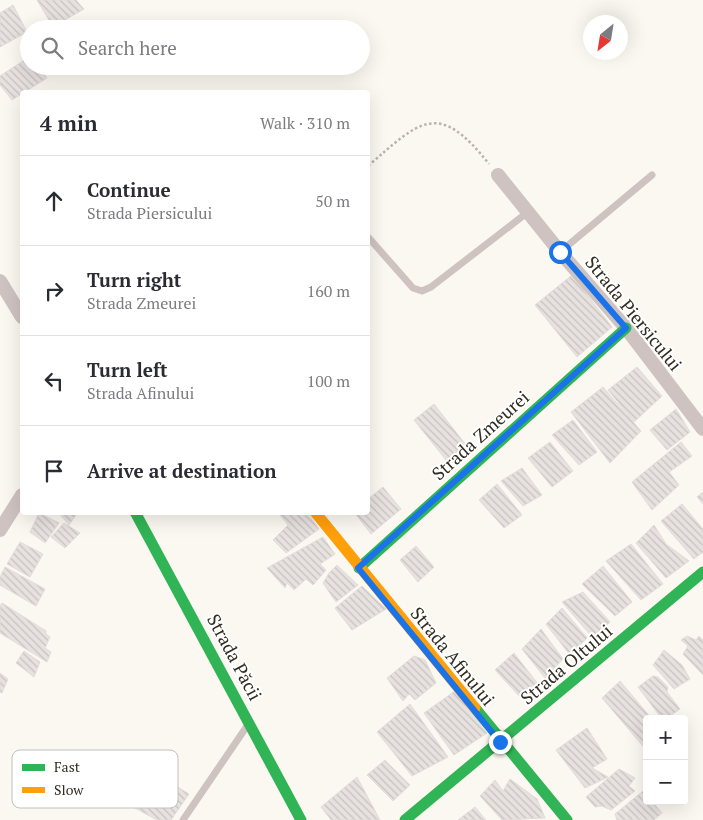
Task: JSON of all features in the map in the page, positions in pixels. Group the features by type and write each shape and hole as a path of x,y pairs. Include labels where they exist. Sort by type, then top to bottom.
{"street":[{"name":"Strada Piersicului","path":"498,175 560,252 626,328 703,429"},
{"path":"0,280 20,314"},
{"name":"Strada Zmeurei","path":"358,568 626,328"},
{"path":"0,530 5,513 20,497"},
{"name":"Strada Păcii","path":"137,515 301,820"},
{"name":"Strada Afinului","path":"317,515 358,568 500,742 567,820"},
{"name":"Strada Oltului","path":"406,820 703,572"}],"lane":[{"path":"560,252 652,175"},
{"path":"370,239 413,288 422,291 431,287 528,212"},
{"path":"182,820 249,723"}],"path":[{"path":"370,164 408,131 421,124 440,124 458,131 471,141 498,175"}],"building":[{"path":"37,0 76,0 84,9 65,20 49,20"},
{"path":"13,5 21,20 20,36 0,47 0,13"},
{"path":"20,63 20,75 45,75 47,78 28,90 20,90 20,95 12,100 0,85 0,76"},
{"path":"572,275 612,327 577,357 535,305"},
{"path":"637,367 662,396 634,422 608,390"},
{"path":"603,387 641,431 610,463 571,412"},
{"path":"434,404 466,445 446,460 414,420"},
{"path":"676,409 690,432 667,450 650,430"},
{"path":"573,420 597,452 579,465 552,435"},
{"path":"550,442 573,471 552,487 528,458"},
{"path":"681,442 692,456 669,472 679,485 652,510 632,482"},
{"path":"522,468 542,495 523,506 501,481"},
{"path":"497,484 522,515 504,528 479,500"},
{"path":"383,487 401,509 371,534 356,515 370,515 370,497"},
{"path":"703,492 703,504 697,497"},
{"path":"682,504 703,529 703,552 694,559 661,521"},
{"path":"38,515 43,515 59,523 45,543 30,532"},
{"path":"61,515 76,515 69,525"},
{"path":"280,515 309,515 319,529 286,553 273,540 288,525"},
{"path":"64,523 80,533 65,548 51,537"},
{"path":"654,525 666,544 689,561 666,578 636,543"},
{"path":"323,537 335,554 320,564 326,570 313,585 306,579 294,590 287,583 285,588 267,568"},
{"path":"20,542 43,554 30,577 7,564"},
{"path":"631,544 663,584 641,600 606,561"},
{"path":"416,546 434,567 418,582 400,560"},
{"path":"337,565 358,585 336,602 323,583"},
{"path":"603,566 632,602 615,616 582,584"},
{"path":"5,567 45,589 36,606 0,585 0,577"},
{"path":"362,586 386,609 352,630 335,608"},
{"path":"583,592 610,622 593,638 562,602"},
{"path":"2,603 46,631 46,634 50,637 45,648 51,652 47,662 0,633 0,606"},
{"path":"562,608 587,638 570,655 546,624"},
{"path":"541,629 563,659 545,678 522,649"},
{"path":"687,636 696,640 699,636 703,640 703,675 683,654 688,646 681,640"},
{"path":"664,650 682,665 690,679 674,689 653,665"},
{"path":"24,651 40,662 34,677 16,663"},
{"path":"514,653 538,684 520,697 495,670"},
{"path":"414,656 425,660 436,683 415,700 409,694 403,701 387,678"},
{"path":"0,673 8,679 2,693 0,692"},
{"path":"653,676 658,677 668,687 667,692 680,709 672,715 659,715 638,687"},
{"path":"620,681 649,715 643,715 643,746 602,698"},
{"path":"455,691 487,733 454,755 424,713"},
{"path":"410,704 448,757 412,776 377,732"},
{"path":"587,728 607,759 592,768 608,777 585,788 556,750"},
{"path":"385,760 410,785 393,801 367,775"},
{"path":"619,769 635,778 629,786 635,791 611,810 602,806 595,807 586,797"},
{"path":"357,777 380,820 331,820 321,807"},
{"path":"510,779 537,799 545,818 502,820 480,796 495,780 503,791"},
{"path":"178,787 189,794 171,820 157,820 135,808 178,808"},
{"path":"643,791 643,805 655,805 662,813 654,820 617,820 615,814"},
{"path":"475,807 486,820 458,820"}],"traffic: fast":[{"path":"359,568 626,328"},
{"path":"137,515 301,820"},
{"path":"405,820 703,572"},
{"path":"475,708 567,820"}],"traffic: slow":[{"path":"317,515 475,708"}],"route":[{"path":"500,742 358,568 626,328 560,252"}]}
